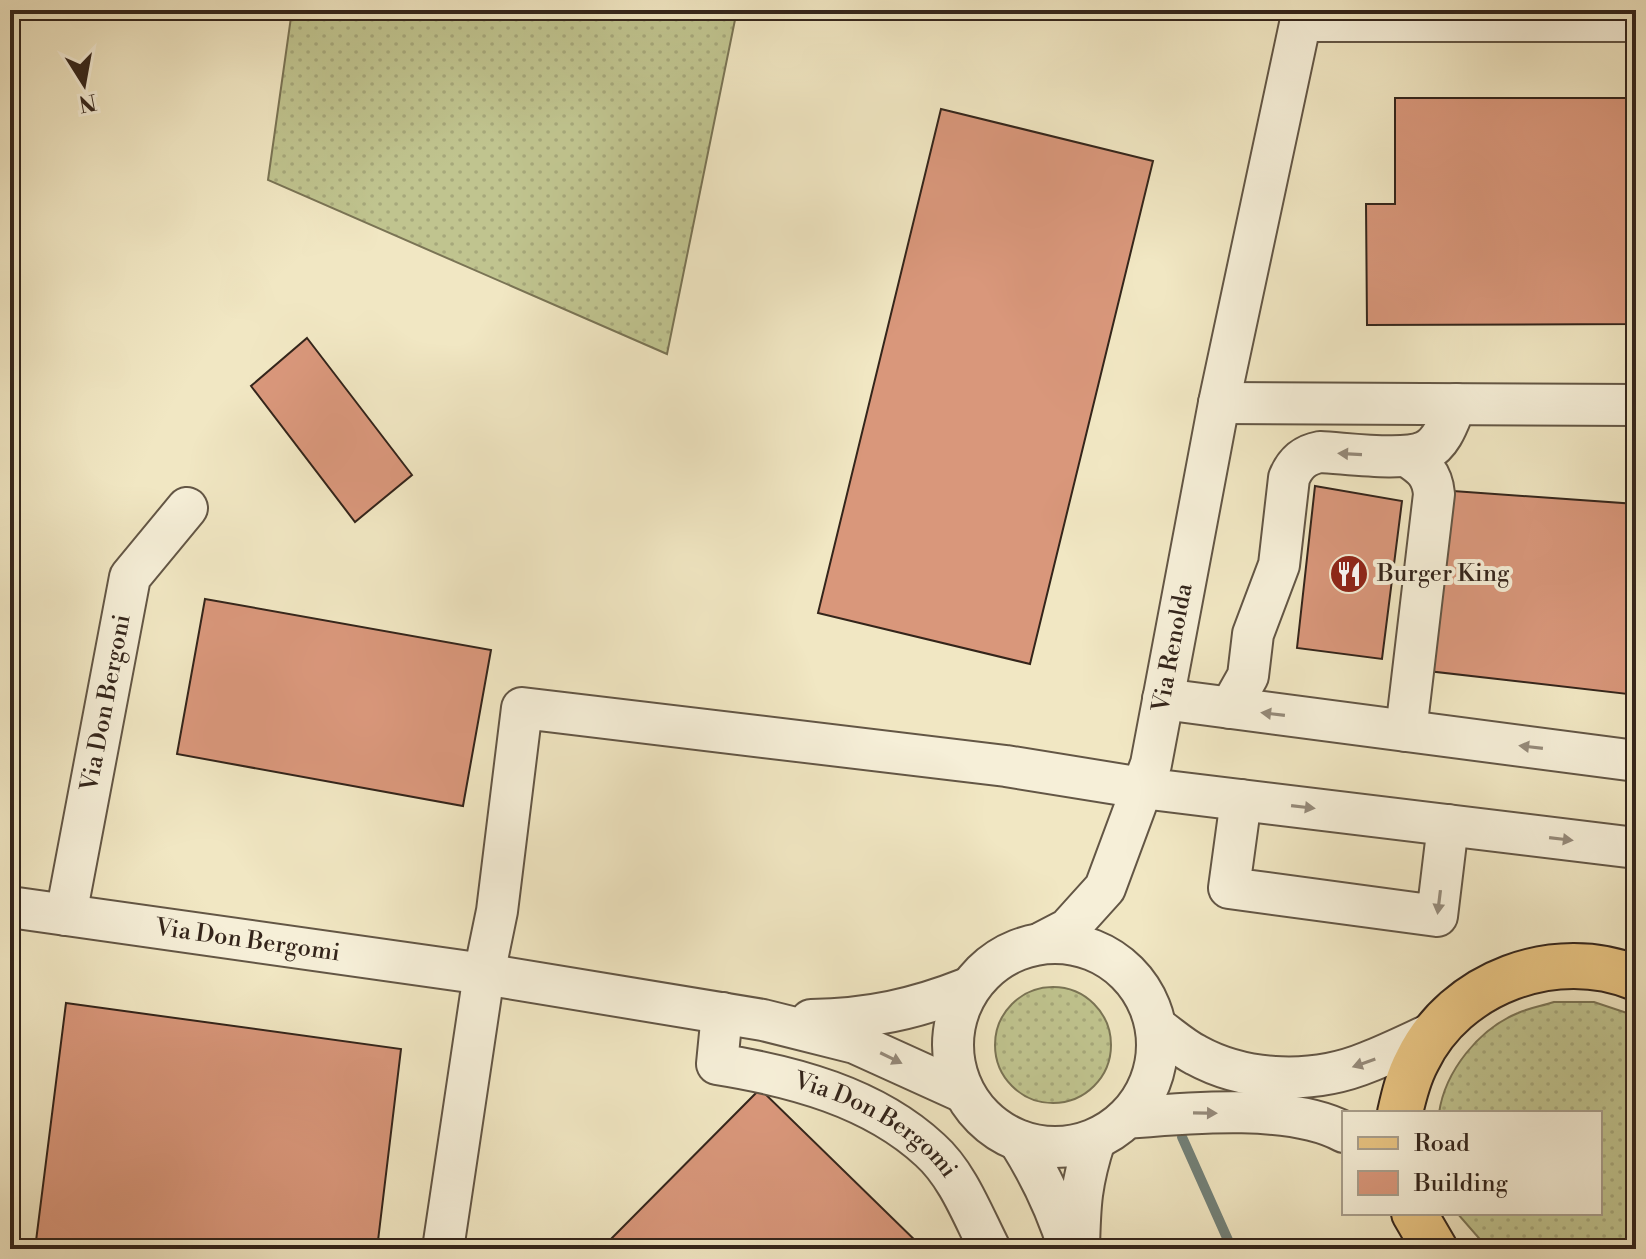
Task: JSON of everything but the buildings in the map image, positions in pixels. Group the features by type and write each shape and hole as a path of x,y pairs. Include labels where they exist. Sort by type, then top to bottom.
{"main road":[{"path":"1400,1111 1405,1088 1417,1058 1435,1032 1464,1003 1499,981 1539,968 1580,965 1621,971 1636,978"}],"street":[{"name":"Via Renolda","path":"1043,942 1068,929 1105,888 1151,764 1219,403 1302,16 1636,21"},
{"path":"1219,403 1636,405"},
{"path":"1230,708 1248,676 1253,634 1279,565 1289,478 1294,465 1320,452 1407,456 1427,451 1443,435 1456,404"},
{"path":"1406,731 1434,494 1433,480 1426,469 1407,456"},
{"name":"Via Don Bergoni","path":"66,915 130,577 187,508"},
{"path":"1163,699 1636,761"},
{"path":"443,1249 484,974 497,911 522,708 992,764 1142,788 1636,848"},
{"path":"1241,800 1229,888 1437,916 1448,825"},
{"name":"Via Renolda","path":"1105,888 1109,948 1121,966"},
{"name":"Via Don Bergomi","path":"10,907 484,974 763,1020 855,1043 963,1092"},
{"name":"Via Don Bergomi","path":"1079,1249 1079,1204 1083,1178 1111,1129 1146,1092 1157,1060 1156,1027 1150,1004 1138,983 1121,966 1104,954 1084,946 1043,942 1021,947 1001,957 968,988 954,1021 952,1058 963,1092 977,1113 997,1130 1019,1141 1045,1147 1070,1147 1111,1129"},
{"name":"Via Don Bergomi","path":"763,1020 877,1016 924,1005 968,988"},
{"name":"Via Don Bergomi","path":"722,1013 717,1064 759,1071 833,1092 891,1120 931,1151 956,1182 990,1249"},
{"path":"1156,1027 1195,1055 1232,1071 1278,1078 1329,1073 1366,1063 1435,1032"},
{"path":"1111,1129 1192,1113 1297,1118 1342,1131"},
{"name":"Via Don Bergomi","path":"1019,1141 1041,1175 1058,1211 1069,1249"}],"green space":[{"path":"292,10 737,10 667,354 268,180"},
{"path":"1053,987 1075,991 1094,1004 1107,1023 1111,1045 1107,1067 1094,1086 1075,1099 1053,1103 1031,1099 1012,1086 999,1067 995,1045 999,1023 1012,1004 1031,991"},
{"path":"1554,1002 1594,1002 1636,1016 1636,1249 1492,1249 1459,1215 1602,1215 1602,1111 1440,1111 1448,1082 1466,1053 1490,1029 1522,1011"}],"waterway":[{"path":"1182,1137 1232,1249"}],"place":[{"name":"Burger King","path":"1349,574"}]}
